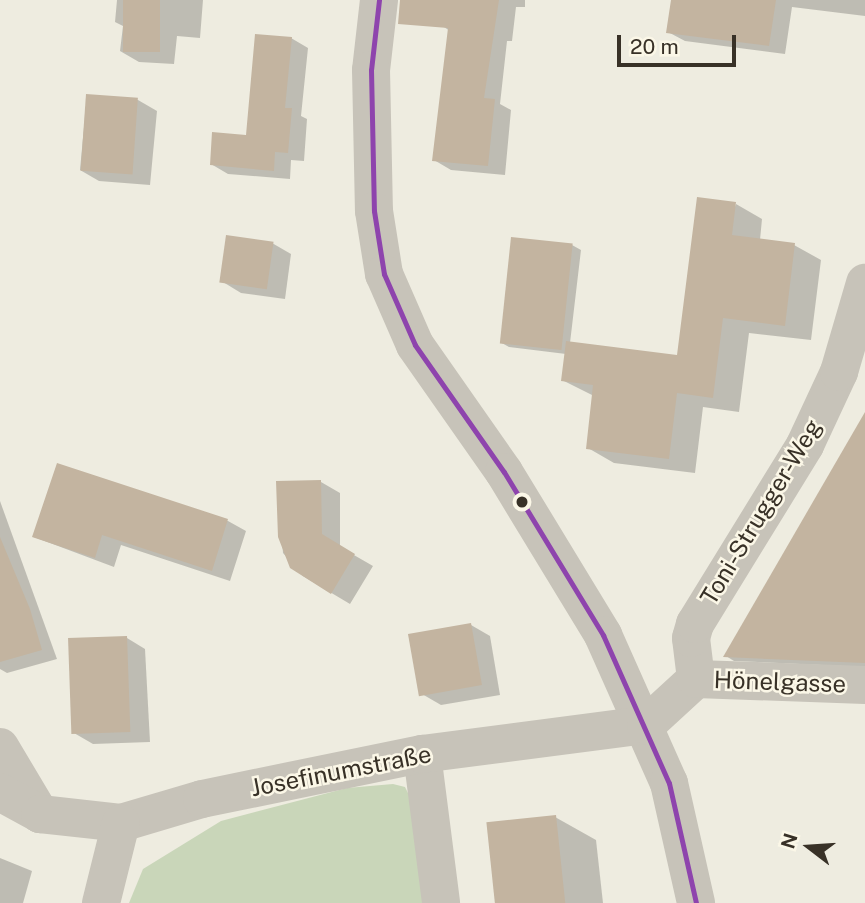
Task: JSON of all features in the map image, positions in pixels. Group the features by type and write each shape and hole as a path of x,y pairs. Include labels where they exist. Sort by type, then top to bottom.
{"street":[{"path":"379,0 371,70 374,211 384,274 415,345 505,472 603,635 646,725 669,783 696,903"},
{"name":"Toni-Strugger-Weg","path":"696,679 691,638 695,624 805,445 839,372 865,283"},
{"path":"646,725 696,679"},
{"name":"Hönelgasse","path":"696,679 865,685"},
{"name":"Josefinumstraße","path":"121,823 202,799 422,754 646,725"},
{"path":"0,747 40,814"},
{"path":"422,754 441,903"},
{"path":"0,792 40,814 121,823 101,903"}],"green space":[{"path":"393,784 405,787 412,801 424,903 129,903 143,869 221,821 347,788"}],"building":[{"path":"123,0 160,0 160,52 123,52"},
{"path":"400,0 499,0 484,98 495,99 488,166 432,161 448,28 398,24"},
{"path":"671,0 776,0 769,46 666,33"},
{"path":"255,34 292,37 285,108 292,108 288,153 275,152 274,171 210,165 212,132 246,135"},
{"path":"86,94 138,98 133,174 81,171"},
{"path":"697,197 736,202 732,235 795,243 785,326 723,318 713,398 677,393 669,459 586,449 593,385 561,381 566,341 677,355"},
{"path":"226,235 274,242 267,289 219,283"},
{"path":"511,237 573,243 561,350 500,343"},
{"path":"865,412 865,663 723,657"},
{"path":"57,463 228,519 212,571 102,535 95,558 32,537"},
{"path":"321,480 322,534 355,554 331,594 290,568 278,537 276,481"},
{"path":"0,537 30,609 42,650 0,662"},
{"path":"471,623 482,685 419,696 408,634"},
{"path":"127,636 130,732 71,734 68,638"},
{"path":"556,815 565,903 495,903 486,822"}],"transit line":[{"name":"20","path":"379,0 371,70 374,211 384,274 415,345 504,472 603,635 669,783 696,903"}]}
